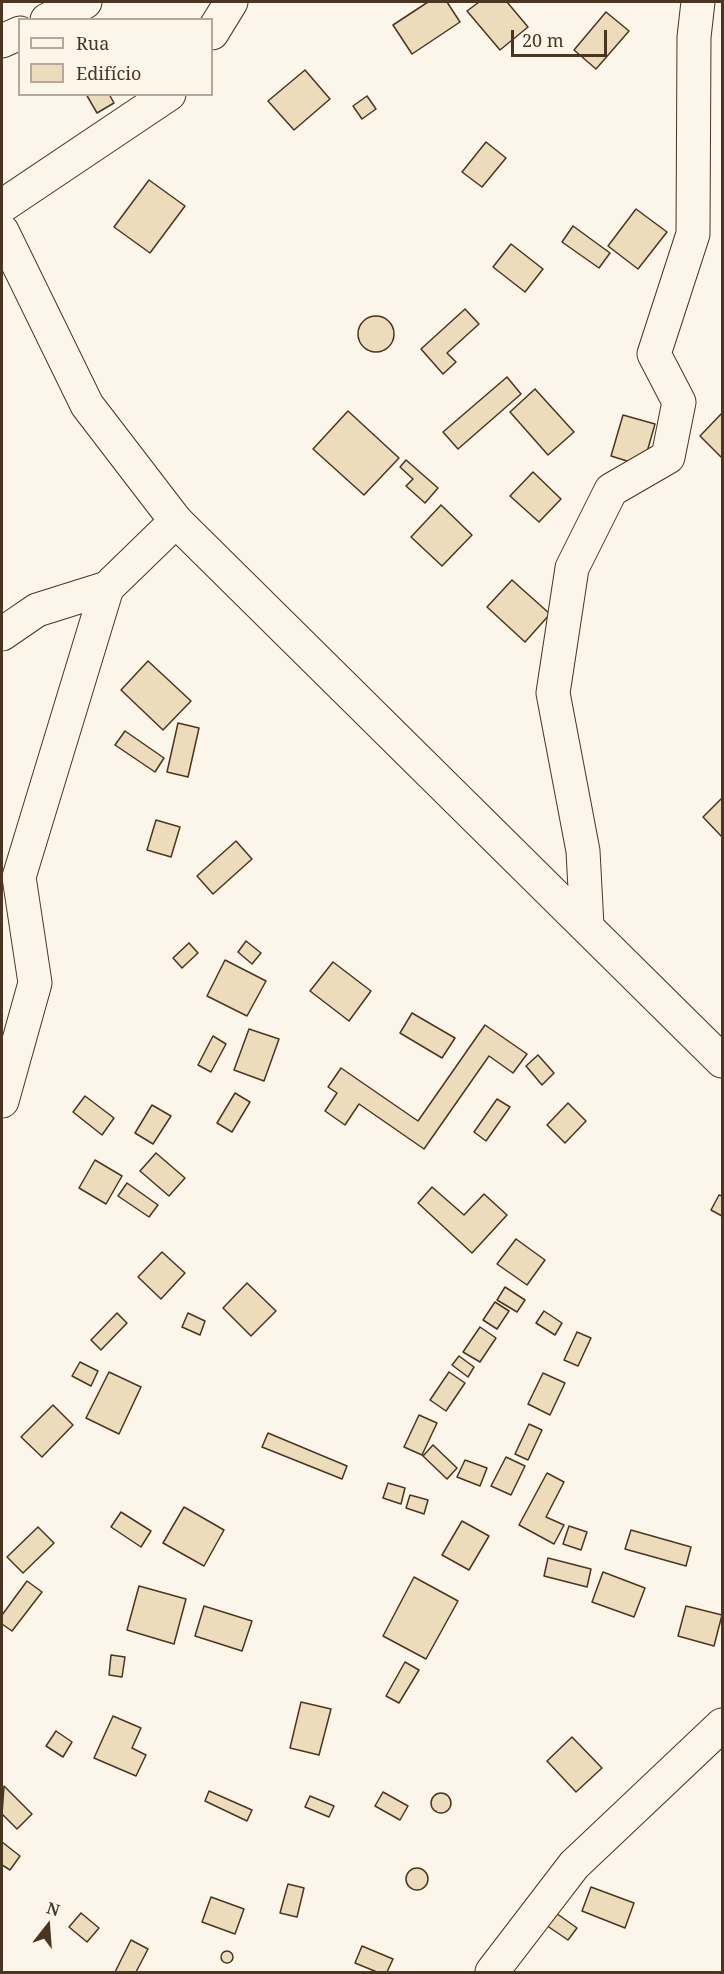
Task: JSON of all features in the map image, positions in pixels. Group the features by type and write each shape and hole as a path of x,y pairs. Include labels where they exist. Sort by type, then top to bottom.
{"main road":[{"path":"51,18 85,2"},
{"path":"213,31 231,2"},
{"path":"588,926 584,851 553,693 572,568 611,490 668,457 679,402 654,354 693,234 694,37 698,2"},
{"path":"2,41 18,34"},
{"path":"2,206 166,96"},
{"path":"2,231 87,405 176,521 723,1061"},
{"path":"2,634 37,610 107,588 176,521"},
{"path":"2,1101 35,983 19,877 107,588"},
{"path":"492,1972 574,1865 723,1725"}],"building":[{"path":"428,2 447,2 460,22 412,54 393,25"},
{"path":"479,2 507,2 528,27 500,50 467,11"},
{"path":"606,12 629,31 596,69 574,50"},
{"path":"305,70 330,99 294,130 268,101"},
{"path":"87,96 110,96 114,103 97,113"},
{"path":"367,96 376,109 362,119 353,106"},
{"path":"486,142 506,158 482,187 462,172"},
{"path":"149,180 185,206 150,253 114,227"},
{"path":"636,209 667,232 638,269 608,246"},
{"path":"573,226 610,253 599,268 562,242"},
{"path":"511,244 543,269 525,292 493,267"},
{"path":"465,309 479,324 447,353 456,362 443,374 421,349"},
{"path":"376,316 389,321 394,334 389,347 376,352 363,347 358,334 363,321"},
{"path":"507,377 521,394 458,449 443,432"},
{"path":"535,389 574,432 548,455 510,412"},
{"path":"348,411 399,458 364,495 313,449"},
{"path":"722,413 722,458 700,436"},
{"path":"623,415 655,424 643,466 611,456"},
{"path":"406,460 438,488 425,503 406,486 413,479 400,467"},
{"path":"533,472 561,499 539,522 510,496"},
{"path":"441,505 472,535 442,566 411,537"},
{"path":"512,580 550,614 525,642 487,607"},
{"path":"148,661 191,701 163,730 121,690"},
{"path":"178,723 199,728 188,777 167,772"},
{"path":"125,731 164,758 155,772 115,745"},
{"path":"722,798 722,837 703,817"},
{"path":"156,820 180,827 171,857 147,850"},
{"path":"236,841 252,859 213,894 197,876"},
{"path":"246,941 261,953 252,964 238,952"},
{"path":"189,943 198,953 182,968 173,958"},
{"path":"225,960 266,981 247,1016 207,996"},
{"path":"333,962 371,991 349,1021 310,991"},
{"path":"412,1013 455,1038 442,1058 400,1033"},
{"path":"485,1025 527,1054 513,1073 489,1056 424,1149 359,1104 345,1125 325,1111 337,1093 328,1087 341,1068 418,1121"},
{"path":"249,1029 279,1039 264,1081 234,1070"},
{"path":"213,1036 226,1044 211,1072 198,1065"},
{"path":"538,1055 554,1073 542,1085 526,1066"},
{"path":"235,1093 250,1102 232,1132 217,1123"},
{"path":"85,1096 114,1118 102,1135 73,1112"},
{"path":"497,1099 510,1107 486,1141 474,1132"},
{"path":"568,1103 586,1121 565,1143 547,1125"},
{"path":"152,1105 171,1116 153,1144 135,1133"},
{"path":"156,1153 185,1178 169,1196 140,1171"},
{"path":"95,1160 122,1176 106,1204 79,1188"},
{"path":"127,1183 158,1205 149,1217 118,1196"},
{"path":"432,1187 464,1215 484,1194 507,1215 472,1253 418,1203"},
{"path":"719,1195 722,1196 722,1216 711,1210"},
{"path":"516,1239 545,1260 527,1285 497,1264"},
{"path":"162,1252 185,1273 161,1299 138,1277"},
{"path":"247,1283 276,1311 251,1336 223,1308"},
{"path":"505,1287 525,1300 517,1312 497,1300"},
{"path":"495,1302 509,1311 497,1329 483,1320"},
{"path":"544,1311 562,1323 555,1335 536,1323"},
{"path":"117,1313 127,1323 101,1350 91,1340"},
{"path":"188,1313 205,1321 200,1335 182,1327"},
{"path":"480,1327 496,1338 480,1362 463,1352"},
{"path":"577,1332 591,1338 578,1366 564,1360"},
{"path":"459,1356 474,1367 468,1377 452,1365"},
{"path":"80,1362 98,1371 91,1386 72,1376"},
{"path":"109,1372 141,1387 119,1434 86,1418"},
{"path":"449,1372 465,1383 446,1411 430,1400"},
{"path":"543,1373 565,1383 550,1415 528,1404"},
{"path":"53,1405 73,1425 42,1457 21,1437"},
{"path":"419,1415 437,1423 422,1455 404,1447"},
{"path":"529,1424 542,1430 528,1460 515,1454"},
{"path":"268,1433 347,1466 342,1479 262,1447"},
{"path":"433,1445 457,1468 447,1479 423,1456"},
{"path":"506,1457 525,1466 511,1495 491,1486"},
{"path":"465,1460 487,1468 480,1486 457,1477"},
{"path":"547,1473 564,1482 546,1517 564,1525 554,1544 519,1525"},
{"path":"388,1483 405,1488 401,1504 383,1498"},
{"path":"410,1495 428,1500 424,1514 406,1508"},
{"path":"184,1507 224,1530 204,1566 163,1543"},
{"path":"121,1512 151,1531 141,1547 111,1527"},
{"path":"462,1521 489,1536 469,1570 442,1555"},
{"path":"569,1526 587,1532 581,1550 563,1544"},
{"path":"38,1527 54,1543 23,1573 7,1557"},
{"path":"631,1530 691,1547 686,1566 625,1549"},
{"path":"548,1558 591,1569 587,1587 544,1576"},
{"path":"603,1572 645,1588 634,1617 592,1602"},
{"path":"414,1577 458,1601 426,1659 383,1636"},
{"path":"27,1581 42,1592 12,1631 2,1624 2,1615"},
{"path":"139,1586 186,1599 174,1644 127,1630"},
{"path":"204,1606 252,1621 242,1651 195,1636"},
{"path":"686,1606 722,1615 714,1646 678,1636"},
{"path":"111,1655 125,1657 122,1677 109,1675"},
{"path":"405,1662 419,1670 399,1703 386,1696"},
{"path":"301,1702 331,1709 319,1755 290,1748"},
{"path":"113,1716 141,1728 132,1748 146,1755 136,1776 94,1758"},
{"path":"56,1731 72,1742 63,1757 46,1746"},
{"path":"572,1737 602,1768 576,1792 547,1761"},
{"path":"4,1786 32,1814 17,1829 2,1814"},
{"path":"209,1791 252,1810 247,1821 205,1801"},
{"path":"383,1792 408,1806 400,1820 375,1806"},
{"path":"441,1793 448,1796 451,1803 448,1810 441,1813 434,1810 431,1803 434,1796"},
{"path":"310,1796 334,1806 329,1817 305,1807"},
{"path":"2,1842 20,1856 10,1870 2,1865"},
{"path":"417,1868 425,1871 428,1879 425,1887 417,1890 409,1887 406,1879 409,1871"},
{"path":"288,1884 304,1888 297,1917 280,1913"},
{"path":"591,1887 634,1903 625,1928 582,1911"},
{"path":"211,1897 244,1909 235,1934 202,1922"},
{"path":"549,1908 577,1928 568,1940 540,1921"},
{"path":"81,1913 99,1928 87,1942 69,1927"},
{"path":"131,1940 148,1949 136,1972 115,1972"},
{"path":"362,1946 393,1959 387,1972 377,1972 355,1963"},
{"path":"229,1951 233,1957 229,1963 225,1963 221,1955"}]}
